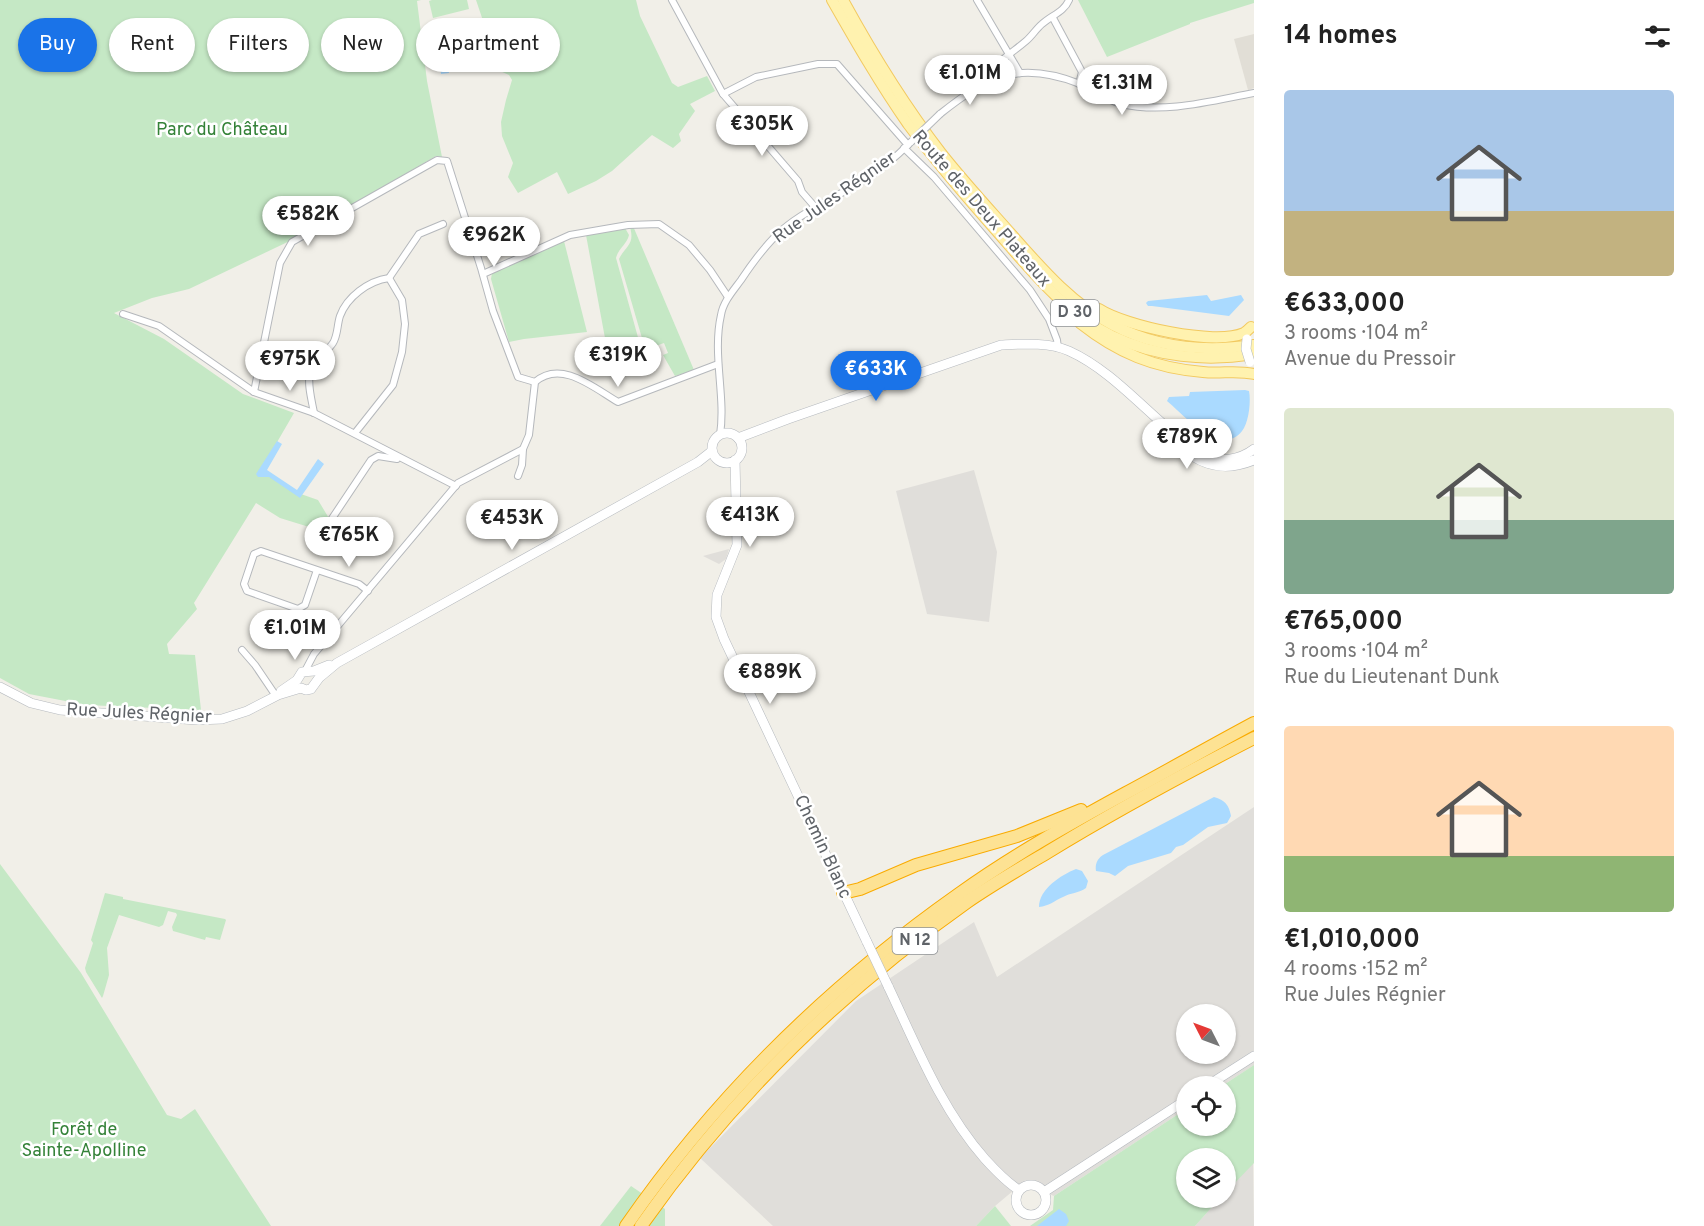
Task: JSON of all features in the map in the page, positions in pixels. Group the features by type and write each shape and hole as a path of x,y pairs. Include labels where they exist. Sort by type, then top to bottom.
{"highway":[{"name":"N 12","path":"626,1226 681,1152 723,1102 759,1063 815,1009 869,962 969,887 1016,856 1254,723"},
{"name":"N 12","path":"641,1226 689,1161 768,1072 823,1018 885,964 968,901 1023,867 1091,826 1254,738"},
{"path":"843,893 860,890 916,865 1017,836 1102,800 1121,796"}],"main road":[{"name":"Route des Deux Plateaux","path":"832,0 879,80 915,132 947,174 1055,295 1081,316 1113,336 1138,346 1193,357 1232,357 1253,365"},
{"name":"Route des Deux Plateaux","path":"843,0 875,56 917,121 954,169 1054,281 1078,302 1114,326 1161,343 1211,349 1250,342"},
{"path":"991,212 1005,220 1055,275 1082,298 1117,319 1169,332 1203,336 1244,333 1253,325"},
{"path":"1033,273 1040,286 1070,316 1119,350 1160,366 1206,373 1241,372 1253,365"}],"street":[{"path":"672,0 723,94 798,181 802,192 815,207"},
{"path":"977,0 1020,73"},
{"path":"988,81 1000,61 1029,40 1044,22 1053,18 1067,6 1069,0"},
{"path":"1053,18 1082,72 1079,84"},
{"path":"723,94 756,77 818,64 837,64 1035,296 1053,327 1058,348"},
{"name":"Rue Jules Régnier","path":"724,434 718,364 719,323 721,311 728,297 766,246 783,230 815,207 865,179 908,145 957,100 988,81 1020,73 1044,74 1079,84 1120,103 1161,108 1254,93"},
{"path":"254,392 280,263 292,242 436,159 447,161 493,311 518,377 535,382"},
{"path":"314,414 309,381 311,370 333,342 345,306 361,290 378,279 388,278 419,234 443,224"},
{"path":"483,274 570,236 628,225 659,224 689,245 710,270 728,297"},
{"path":"354,433 393,385 402,352 405,324 402,300 388,278"},
{"path":"123,314 159,326 254,392 314,414 456,486"},
{"path":"1253,325 1250,342 1246,349 1253,365"},
{"path":"1047,346 1053,327"},
{"name":"D 30","path":"740,442 753,432 1001,345 1047,346 1069,351 1101,370 1190,447 1209,458 1226,460 1238,458 1254,449"},
{"path":"518,476 522,465 523,448 529,435 535,382 540,377 560,372 573,376 618,402 718,364"},
{"path":"1146,409 1155,424 1196,460 1211,465 1225,466 1238,466 1254,460"},
{"path":"337,663 299,674 299,684 306,690 311,689 316,681 337,663 698,462 723,458 741,452 740,442 724,434 713,442 723,458"},
{"path":"308,672 314,654 458,483 523,448"},
{"path":"327,526 374,457 384,456 404,460"},
{"name":"Chemin Blanc","path":"723,458 735,475 737,545 717,595 716,617 724,639 843,893 949,1110 972,1144 1012,1186 1019,1190"},
{"path":"317,570 304,605 298,609 248,591 244,584 254,554 261,551 359,584 368,591"},
{"path":"242,650 277,696"},
{"path":"308,672 315,676 316,681"},
{"name":"Rue Jules Régnier","path":"0,687 31,703 60,710 197,720 222,719 247,711 299,684"},
{"path":"1223,1076 1254,1056"},
{"path":"1044,1192 1176,1106"},
{"path":"1033,1185 1044,1192 1046,1201 1038,1213 1028,1215 1017,1206 1016,1197 1024,1186 1033,1185"}],"shaded area":[{"path":"1254,34 1254,88 1248,90 1234,39"},
{"path":"974,470 997,552 989,622 927,614 896,491"},
{"path":"729,549 726,559 719,564 703,556"},
{"path":"1254,807 1254,1065 1236,1077 1176,1076 1176,1116 1054,1196 1044,1192 1040,1183 1026,1180 995,1206 976,1226 773,1226 700,1158 856,1001 974,922 997,977"},
{"path":"1253,1162 1254,1226 1195,1226 1211,1208 1236,1208 1236,1181"}],"green space":[{"name":"Parc du Château","path":"0,0 421,0 417,1 419,18 416,18 416,72 426,72 442,157 436,156 296,238 189,289 152,298 114,313 164,339 243,394 294,413 262,468 298,493 318,500 333,525 335,535 280,518 256,503 194,603 197,609 167,644 169,654 195,655 201,710 86,705 29,694 0,678"},
{"path":"467,0 469,9 433,18 429,1"},
{"path":"476,0 636,0 640,16 672,83 678,87 707,76 715,91 690,104 695,111 679,134 681,141 673,148 652,135 612,171 568,194 557,172 518,193 508,177 513,163 502,136 501,122 512,80 509,75 502,72 560,72 560,18 482,18"},
{"path":"1078,0 1254,0 1254,3 1190,23 1107,57"},
{"path":"633,226 694,370 675,376 663,355 668,353 664,343 650,348 644,345 619,259 631,241 630,227"},
{"path":"625,228 629,235 616,258 639,341 607,349 586,235"},
{"path":"564,241 587,332 509,342 491,279 492,273"},
{"name":"Forêt de Sainte-Apolline","path":"0,864 81,973 167,1115 181,1119 195,1109 271,1226 0,1226"},
{"path":"105,893 123,897 123,899 225,919 220,940 206,937 205,940 173,931 172,927 177,915 168,911 163,925 159,927 119,915 107,948 109,975 102,998 85,968"},
{"path":"1254,1065 1254,1163 1236,1182 1236,1148 1176,1148 1176,1208 1211,1208 1195,1226 1030,1226 1053,1210 1054,1196 1176,1116 1176,1136 1236,1136 1236,1077"},
{"path":"631,1186 665,1209 665,1226 600,1226"},
{"path":"995,1206 1011,1226 976,1226"}],"water":[{"path":"1207,295 1211,301 1241,295 1244,300 1229,316 1148,306 1146,303 1148,301"},
{"path":"1249,391 1250,400 1246,424 1236,437 1226,440 1216,438 1194,425 1167,401 1169,397 1189,396 1190,392"},
{"path":"277,441 282,444 267,470 297,490 318,459 324,464 300,498 269,477 258,477 256,474"},
{"path":"1214,797 1224,801 1228,806 1231,816 1227,823 1208,827 1183,845 1176,847 1171,853 1128,866 1115,876 1096,871 1097,862 1103,855"},
{"path":"1076,869 1082,871 1088,881 1086,888 1039,907 1040,900 1047,889 1058,879"},
{"path":"1059,1209 1066,1214 1069,1221 1066,1226 1037,1226"}]}
